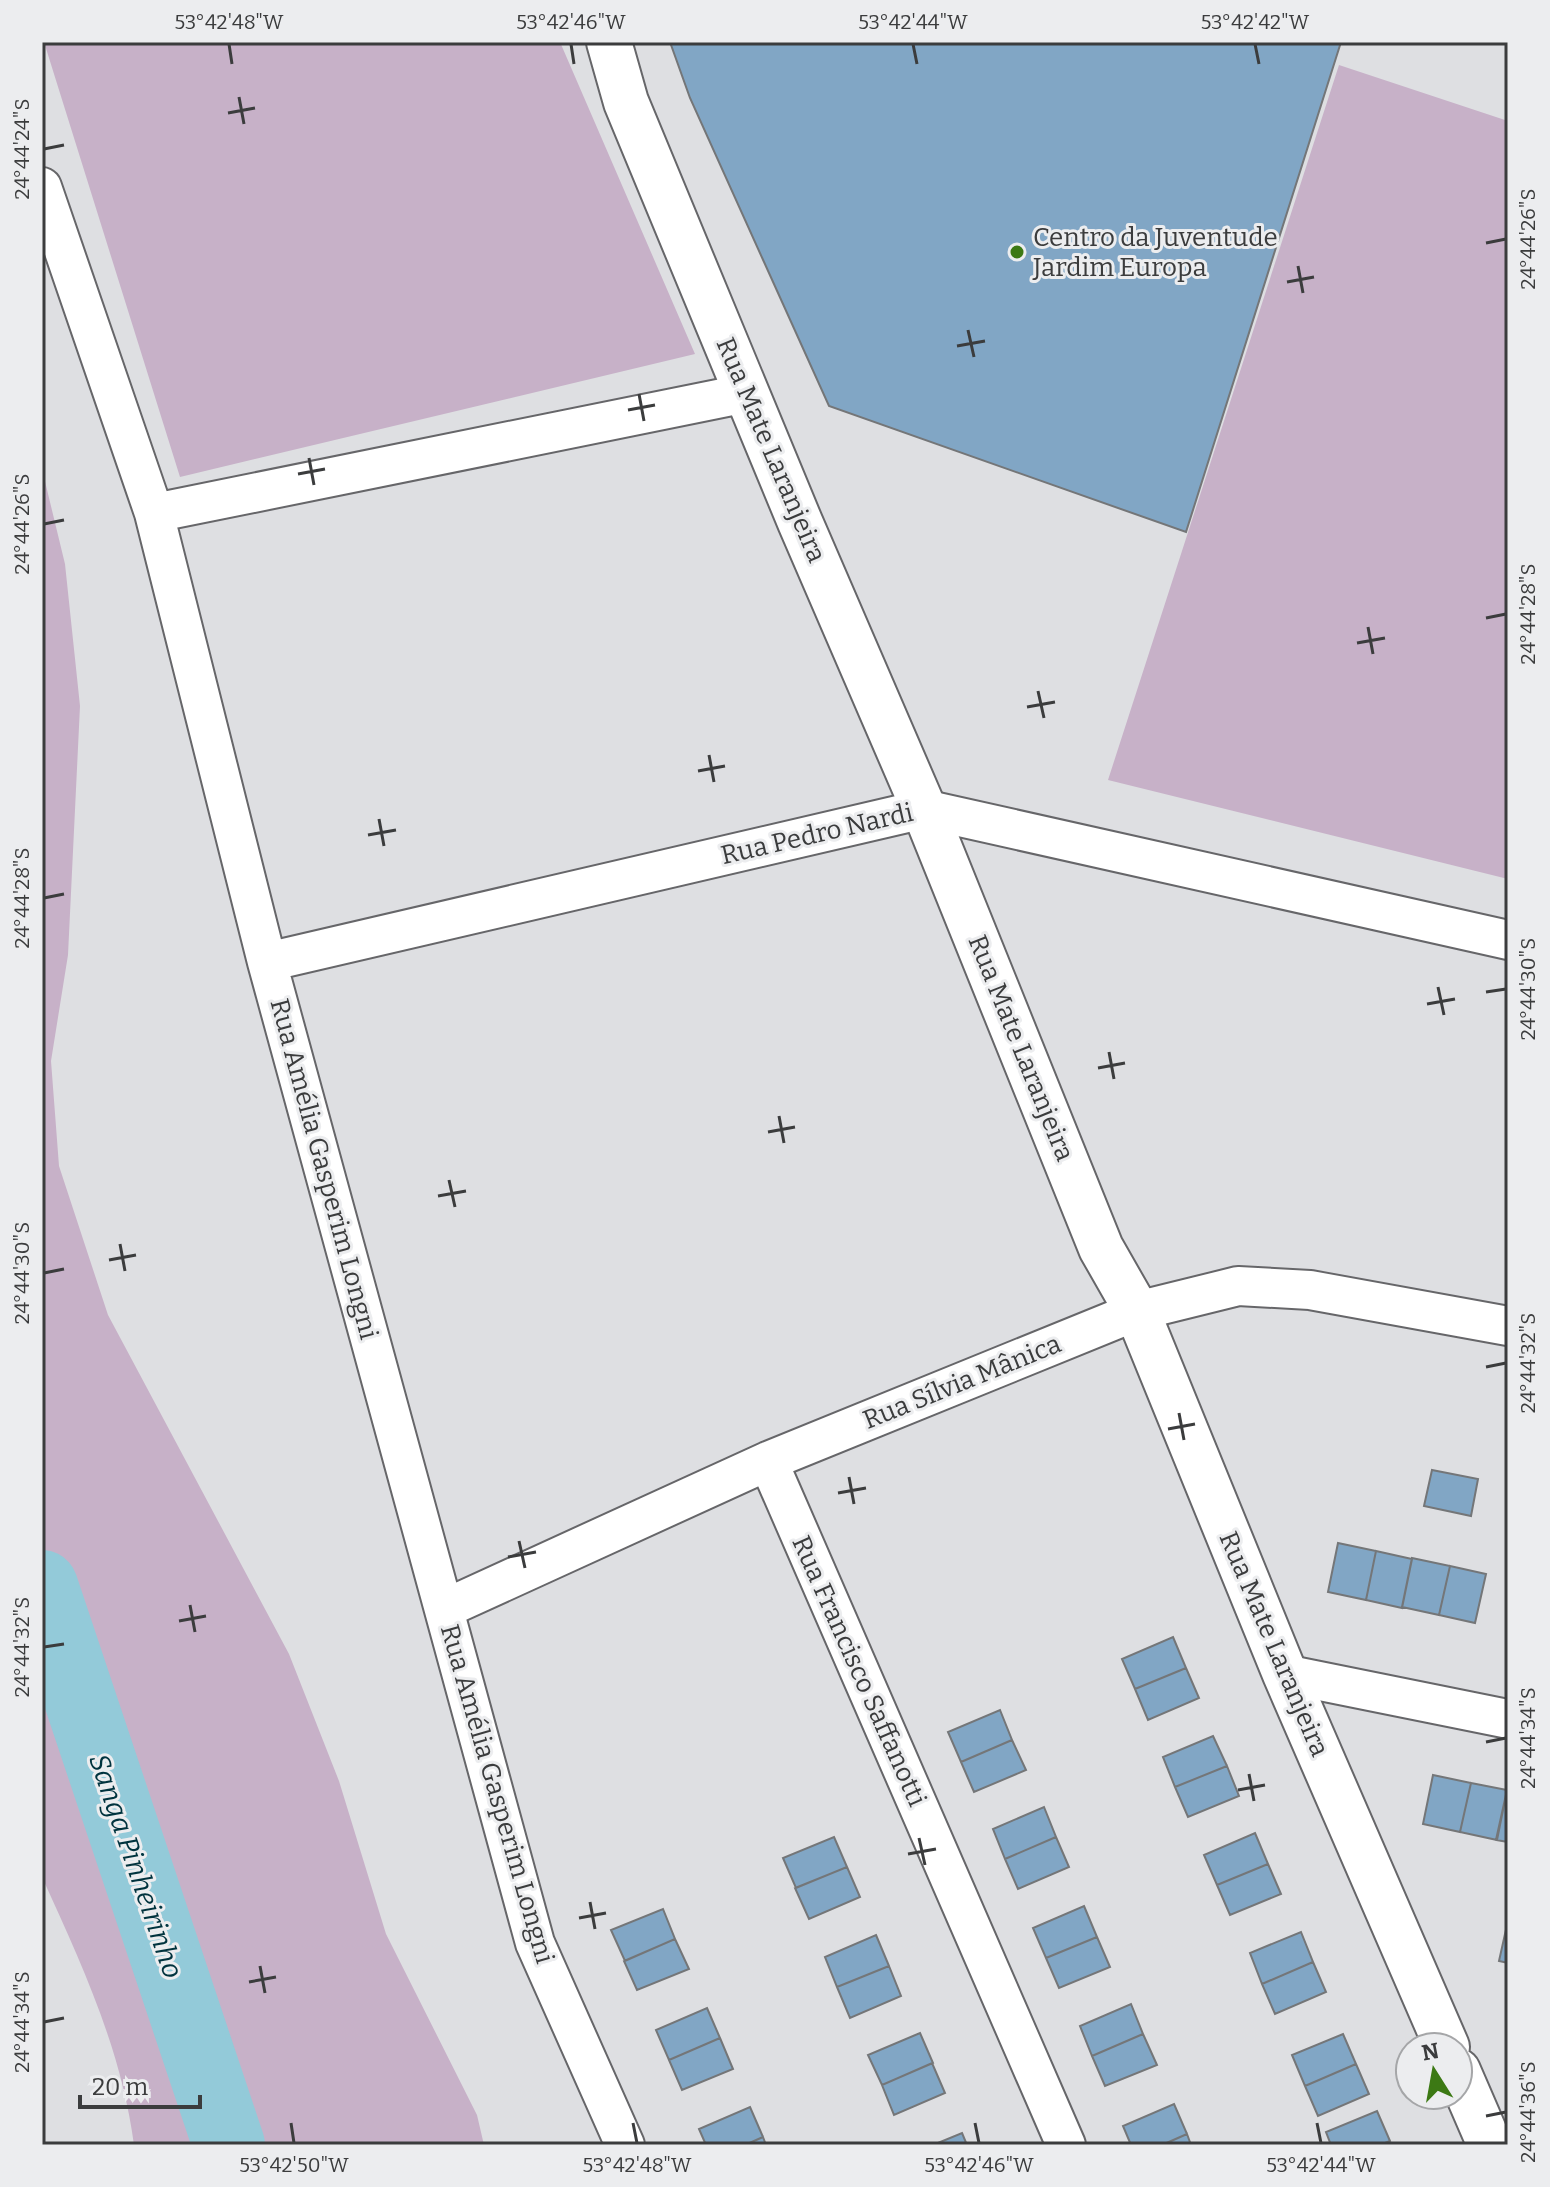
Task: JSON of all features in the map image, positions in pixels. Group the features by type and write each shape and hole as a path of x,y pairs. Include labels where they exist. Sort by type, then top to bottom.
{"street":[{"name":"Rua Mate Laranjeira","path":"609,42 626,102 924,809 1101,1248 1137,1311 1285,1674 1440,2031"},
{"name":"Rua Amélia Gasperim Longni","path":"42,187 154,513 267,962 535,1943 625,2145"},
{"path":"154,513 747,393"},
{"name":"Rua Pedro Nardi","path":"267,962 924,809 1508,940"},
{"name":"Rua Sílvia Mânica","path":"444,1609 768,1461 1137,1311 1238,1286 1310,1290 1508,1326"},
{"name":"Rua Francisco Saffanotti","path":"768,1461 1066,2145"},
{"path":"1285,1674 1508,1719"},
{"path":"1474,2108 1490,2145"}],"shaded area":[{"path":"44,42 560,42 695,354 180,477"},
{"path":"1339,65 1508,121 1508,879 1108,780"},
{"path":"42,469 65,564 80,706 68,955 51,1061 59,1166 108,1315 289,1654 339,1781 386,1934 477,2115 484,2145 134,2145 110,2041 42,1877"}],"building":[{"name":"Centro da Juventude Jardim Europa","path":"670,42 1341,42 1186,532 829,406 690,98"},
{"path":"1432,1470 1478,1479 1471,1516 1424,1506"},
{"path":"1338,1543 1376,1551 1366,1600 1328,1592"},
{"path":"1376,1551 1412,1559 1402,1608 1366,1600"},
{"path":"1412,1558 1450,1566 1439,1615 1402,1607"},
{"path":"1450,1566 1486,1574 1475,1623 1439,1615"},
{"path":"1173,1637 1186,1668 1135,1689 1122,1659"},
{"path":"1186,1668 1199,1698 1148,1720 1135,1689"},
{"path":"1000,1710 1012,1740 961,1762 948,1732"},
{"path":"1213,1736 1227,1766 1175,1787 1163,1757"},
{"path":"1012,1740 1026,1770 974,1792 961,1762"},
{"path":"1227,1766 1239,1796 1188,1817 1175,1787"},
{"path":"1433,1775 1471,1783 1460,1832 1423,1824"},
{"path":"1471,1783 1507,1790 1497,1840 1460,1832"},
{"path":"1508,1791 1508,1842 1496,1840"},
{"path":"1044,1807 1056,1837 1005,1859 993,1829"},
{"path":"1255,1833 1268,1864 1217,1885 1204,1855"},
{"path":"834,1837 847,1867 796,1888 783,1858"},
{"path":"1056,1837 1069,1867 1018,1889 1005,1859"},
{"path":"1268,1864 1281,1894 1230,1915 1217,1885"},
{"path":"847,1867 860,1897 809,1919 795,1888"},
{"path":"1084,1906 1097,1937 1046,1958 1033,1928"},
{"path":"663,1909 675,1939 625,1961 611,1930"},
{"path":"1508,1925 1508,1963 1499,1961"},
{"path":"1301,1932 1313,1962 1262,1984 1250,1953"},
{"path":"876,1935 889,1966 837,1987 825,1957"},
{"path":"1097,1937 1110,1967 1059,1988 1046,1958"},
{"path":"675,1939 689,1969 637,1990 624,1961"},
{"path":"1313,1962 1326,1992 1275,2014 1262,1984"},
{"path":"889,1966 901,1996 850,2018 837,1987"},
{"path":"1131,2004 1143,2034 1092,2056 1080,2026"},
{"path":"707,2008 720,2038 669,2060 656,2030"},
{"path":"920,2033 933,2063 882,2085 868,2055"},
{"path":"1143,2034 1157,2065 1105,2086 1092,2056"},
{"path":"1343,2034 1356,2064 1305,2086 1292,2055"},
{"path":"720,2038 733,2069 682,2090 669,2060"},
{"path":"932,2063 945,2093 894,2115 882,2085"},
{"path":"1356,2064 1369,2094 1318,2116 1305,2086"},
{"path":"1174,2104 1187,2134 1162,2145 1131,2145 1123,2126"},
{"path":"750,2107 763,2137 745,2145 706,2145 699,2129"},
{"path":"1377,2111 1390,2141 1380,2145 1331,2145 1326,2132"},
{"path":"962,2133 967,2145 933,2145"},
{"path":"1187,2134 1191,2145 1162,2145"},
{"path":"763,2137 766,2145 745,2145"}],"waterway":[{"name":"Sanga Pinheirinho","path":"42,1586 229,2145"}],"place":[{"name":"Centro da Juventude Jardim Europa","path":"1017,252"}]}
